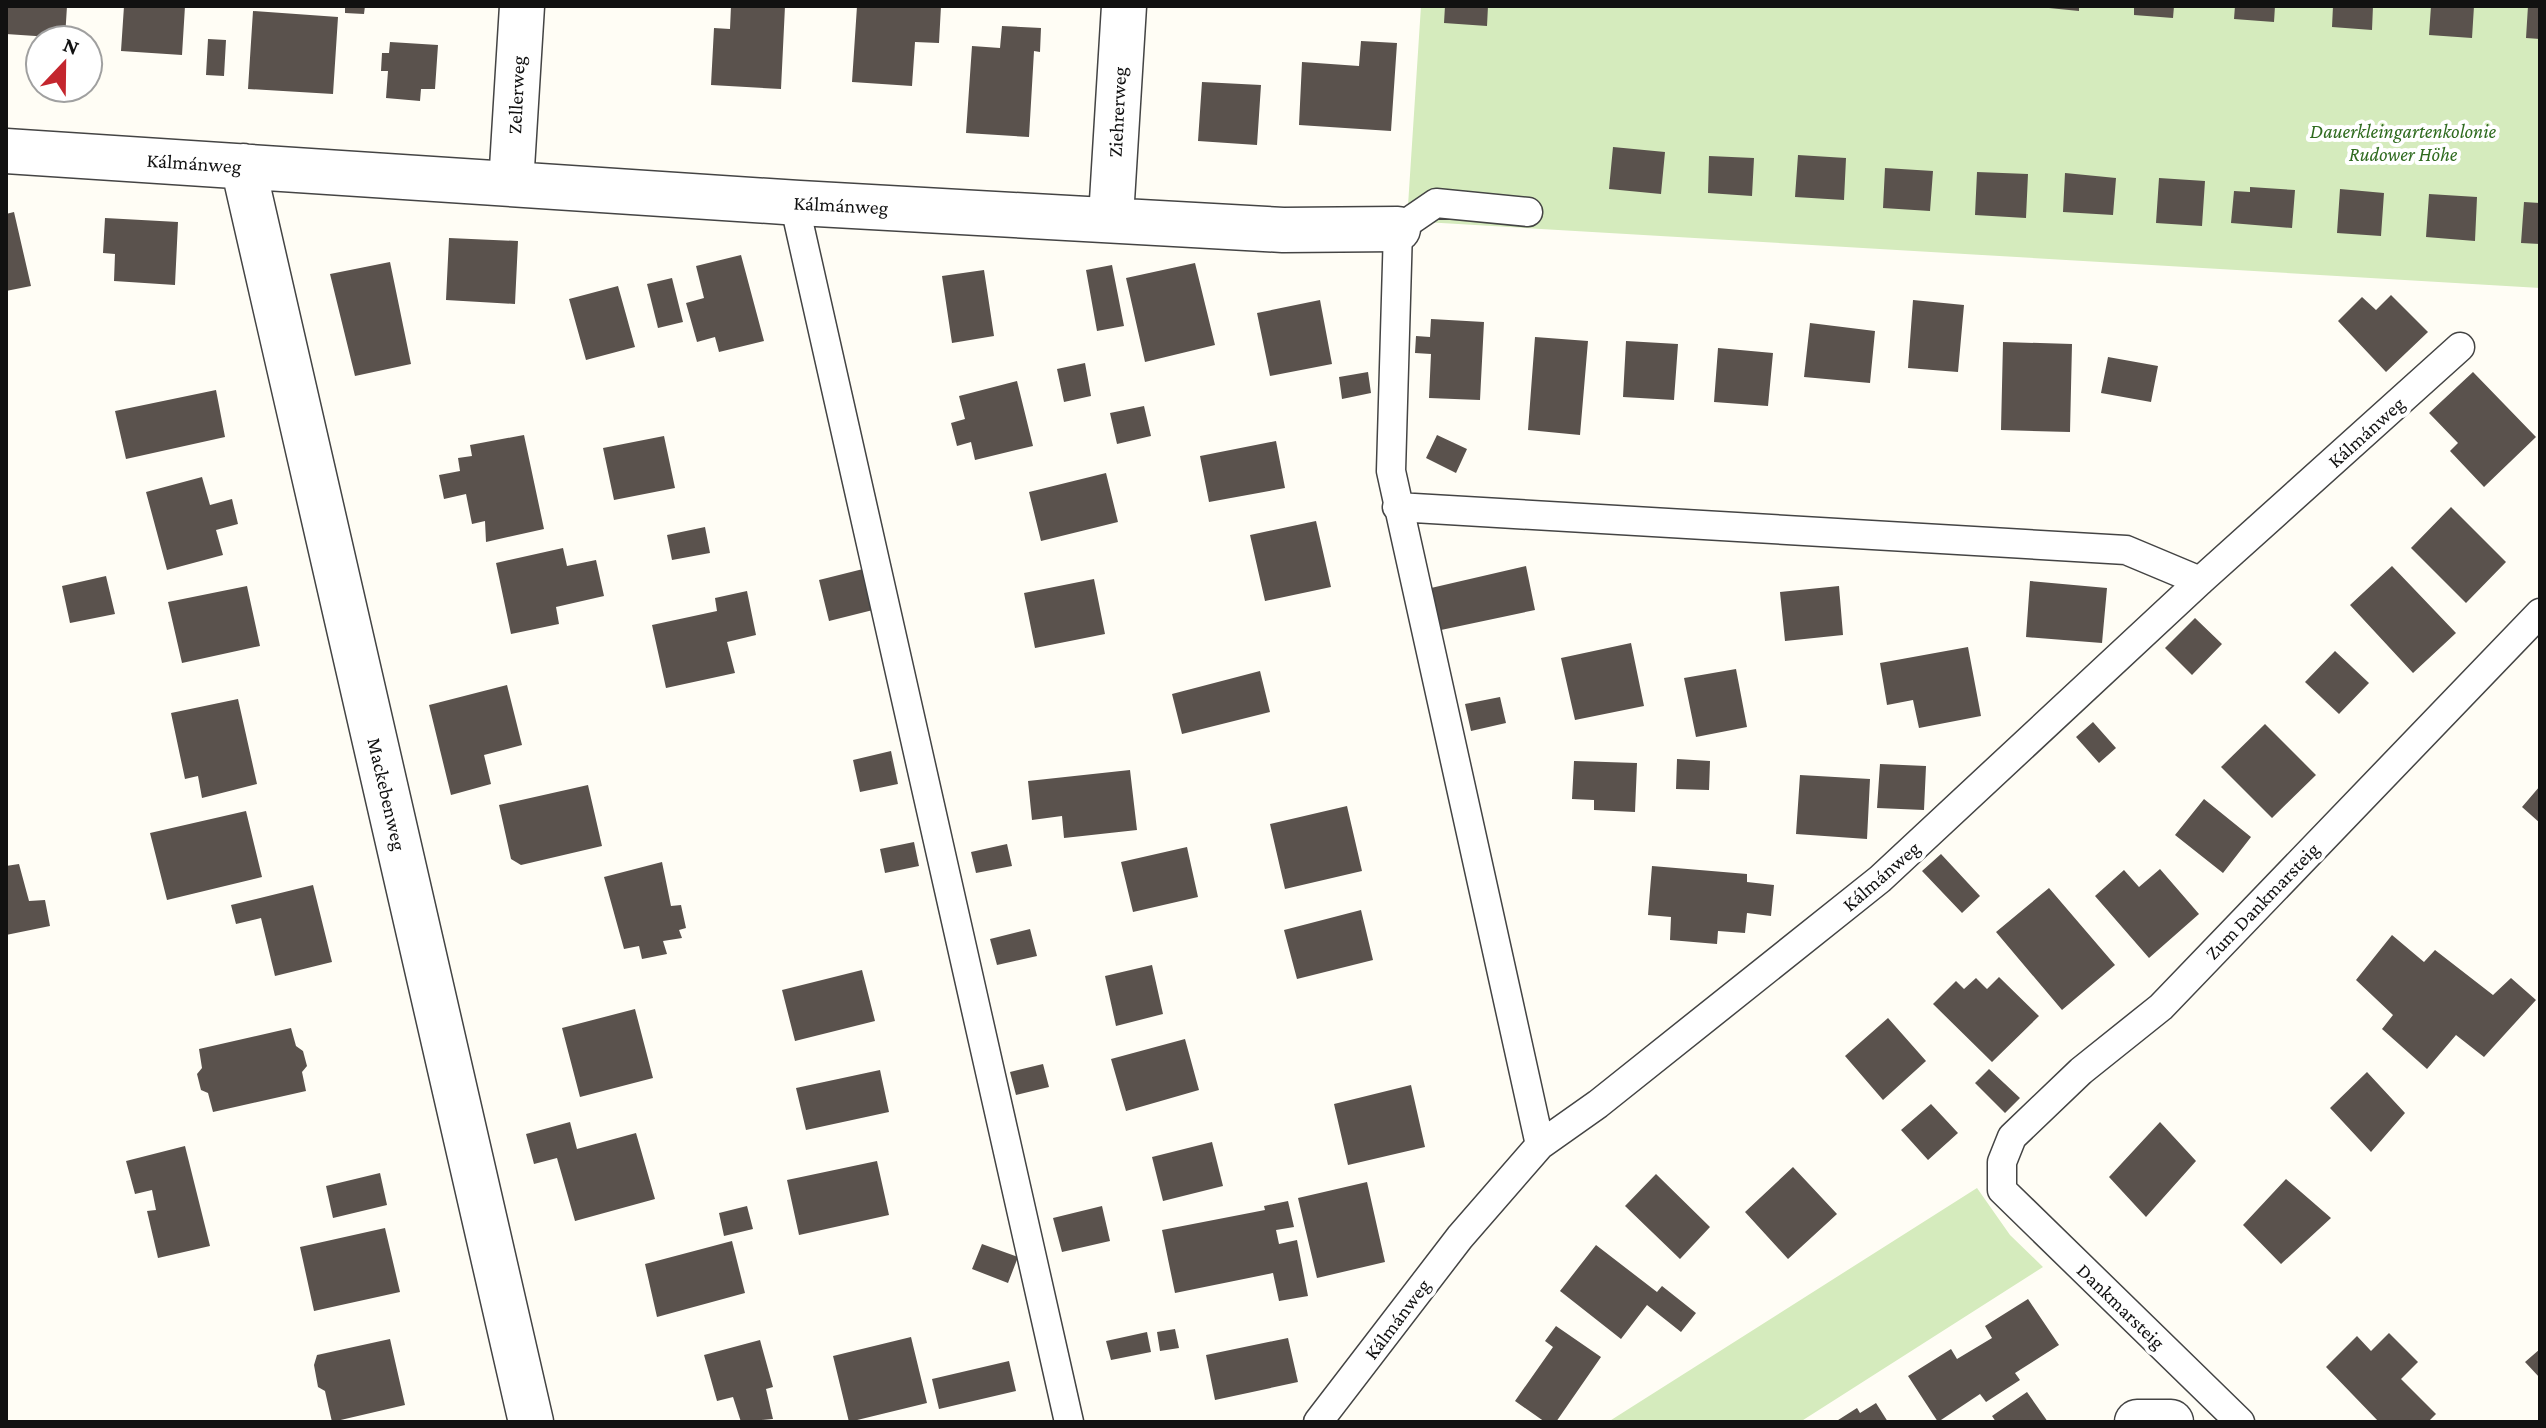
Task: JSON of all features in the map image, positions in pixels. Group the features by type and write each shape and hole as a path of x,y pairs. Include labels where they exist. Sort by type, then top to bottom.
{"street":[{"name":"Zellerweg","path":"511,184 522,6"},
{"name":"Ziehrerweg","path":"1111,217 1124,6"},
{"name":"Kálmánweg","path":"6,151 799,203 1111,217 1283,230 1398,229"},
{"name":"Mackebenweg","path":"243,166 531,1422"},
{"path":"2137,1422 2171,1422"}],"lane":[{"path":"799,203 798,220 1069,1422"},
{"path":"1528,212 1436,203 1398,229 1391,471 1540,1145"},
{"name":"Kálmánweg","path":"1318,1422 1460,1237 1540,1145 1598,1104 1880,879 2200,581 2460,347"},
{"path":"1397,507 2126,550 2200,581"},
{"name":"Zum Dankmarsteig","path":"2002,1190 2002,1162 2012,1137 2081,1071 2161,1007 2540,613"},
{"name":"Dankmarsteig","path":"2002,1190 2240,1422"}],"green space":[{"name":"Dauerkleingartenkolonie Rudower Höhe","path":"1421,6 2540,6 2540,288 1407,221"},
{"path":"1977,1188 2010,1235 2043,1267 1800,1422 1608,1422"}],"building":[{"path":"6,6 67,6 66,24 24,24 24,35 6,34"},
{"path":"124,6 185,6 182,55 121,51"},
{"path":"345,6 365,6 364,14 345,13"},
{"path":"731,6 785,6 781,89 711,85 714,28 730,29"},
{"path":"857,6 941,6 939,43 915,42 912,86 852,82"},
{"path":"1445,6 1488,6 1487,26 1444,23"},
{"path":"2079,6 2079,11 2049,8"},
{"path":"2134,6 2174,6 2173,18 2134,15"},
{"path":"2235,6 2275,6 2274,22 2234,19"},
{"path":"2333,6 2373,6 2372,30 2332,27"},
{"path":"2431,6 2474,6 2472,38 2429,35"},
{"path":"2528,6 2540,6 2540,39 2526,38"},
{"path":"253,11 338,17 333,94 248,89"},
{"path":"1002,26 1041,28 1040,52 1034,51 1029,137 966,133 972,46 1000,48"},
{"path":"208,39 226,40 224,76 206,75"},
{"path":"1361,41 1397,43 1391,131 1299,125 1302,62 1359,66"},
{"path":"390,42 438,45 435,89 421,89 420,101 386,98 388,71 381,71 382,53 389,53"},
{"path":"1202,82 1261,85 1257,145 1198,141"},
{"path":"1613,147 1665,152 1661,194 1609,189"},
{"path":"1798,155 1846,158 1844,200 1795,197"},
{"path":"1709,156 1754,158 1752,196 1708,193"},
{"path":"1885,168 1933,171 1930,211 1883,208"},
{"path":"1977,172 2028,174 2026,218 1975,215"},
{"path":"2065,173 2116,178 2113,215 2063,212"},
{"path":"2159,178 2205,181 2202,226 2156,223"},
{"path":"2250,187 2295,190 2292,228 2231,223 2234,191 2250,192"},
{"path":"2340,189 2384,193 2381,236 2337,233"},
{"path":"2429,194 2477,197 2475,241 2426,237"},
{"path":"2524,202 2540,203 2540,244 2521,243"},
{"path":"14,212 31,286 6,291 6,214"},
{"path":"105,218 178,222 175,285 114,281 115,254 103,253"},
{"path":"449,238 518,241 515,304 446,300"},
{"path":"741,255 764,341 719,352 715,337 697,342 686,303 704,298 696,266"},
{"path":"390,262 411,364 355,376 330,274"},
{"path":"1195,263 1215,345 1145,362 1126,278"},
{"path":"1112,265 1124,326 1097,331 1086,270"},
{"path":"984,270 994,336 952,343 942,276"},
{"path":"672,278 683,322 658,328 647,284"},
{"path":"618,286 635,347 586,360 569,299"},
{"path":"2391,295 2428,332 2386,372 2338,321 2362,297 2376,310"},
{"path":"1320,300 1332,364 1270,376 1257,313"},
{"path":"1913,300 1964,305 1958,372 1908,368"},
{"path":"1431,319 1484,322 1480,400 1429,398 1431,354 1415,353 1416,336 1430,337"},
{"path":"1810,323 1875,331 1870,383 1804,377"},
{"path":"1535,337 1588,341 1580,435 1528,430"},
{"path":"1626,341 1678,344 1674,400 1623,397"},
{"path":"2003,342 2072,344 2070,432 2001,430"},
{"path":"1718,348 1773,353 1768,406 1714,402"},
{"path":"2108,357 2158,366 2151,402 2101,393"},
{"path":"1085,363 1091,396 1064,402 1057,369"},
{"path":"1368,372 1371,393 1342,399 1339,377"},
{"path":"2473,372 2536,437 2484,487 2450,451 2458,443 2429,413"},
{"path":"1017,381 1033,446 975,460 971,442 957,446 951,423 965,419 959,396"},
{"path":"216,390 225,437 126,459 115,411"},
{"path":"1144,406 1151,436 1117,444 1110,413"},
{"path":"524,435 544,529 486,542 485,521 472,524 466,494 444,499 439,475 460,471 458,458 472,456 470,445"},
{"path":"1437,435 1467,449 1456,473 1426,458"},
{"path":"664,436 675,488 614,500 603,448"},
{"path":"1276,441 1285,488 1209,502 1200,456"},
{"path":"1106,473 1118,522 1041,541 1029,492"},
{"path":"202,477 210,505 232,499 238,524 216,530 223,555 167,570 146,492"},
{"path":"2451,507 2506,562 2466,603 2411,548"},
{"path":"1316,521 1331,587 1265,601 1250,535"},
{"path":"705,527 710,553 672,560 667,535"},
{"path":"563,548 567,566 596,560 604,596 556,607 559,624 511,634 496,563"},
{"path":"1526,566 1535,610 1441,630 1431,588"},
{"path":"2392,566 2456,633 2413,673 2350,605"},
{"path":"863,569 873,610 829,621 819,580"},
{"path":"106,576 115,614 70,623 62,586"},
{"path":"1094,579 1105,634 1035,648 1024,593"},
{"path":"2030,581 2107,588 2102,643 2026,637"},
{"path":"247,586 260,646 182,663 168,602"},
{"path":"1839,586 1843,635 1785,641 1780,592"},
{"path":"747,591 756,635 727,642 735,673 666,688 652,625 717,611 715,598"},
{"path":"2195,618 2222,644 2192,675 2165,648"},
{"path":"1631,643 1644,706 1575,720 1561,658"},
{"path":"1968,647 1981,716 1919,728 1913,700 1887,705 1880,663"},
{"path":"2335,651 2369,683 2339,714 2305,682"},
{"path":"1736,669 1747,727 1696,737 1684,678"},
{"path":"1260,671 1270,712 1182,734 1172,694"},
{"path":"507,685 522,745 484,755 491,784 451,795 429,705"},
{"path":"1500,697 1506,723 1471,731 1465,704"},
{"path":"238,699 257,784 202,798 198,776 185,779 171,713"},
{"path":"2093,722 2116,748 2099,763 2076,737"},
{"path":"2265,724 2316,775 2272,818 2221,767"},
{"path":"891,751 898,784 860,792 853,760"},
{"path":"1677,759 1710,761 1709,790 1676,789"},
{"path":"1574,761 1637,763 1635,812 1594,810 1594,800 1572,799"},
{"path":"1880,764 1926,766 1924,810 1877,808"},
{"path":"1130,770 1137,830 1064,838 1062,816 1032,820 1028,781"},
{"path":"1800,775 1870,779 1867,839 1796,834"},
{"path":"588,785 602,846 521,865 511,859 499,805"},
{"path":"2540,786 2540,823 2522,807"},
{"path":"2204,799 2251,837 2223,873 2175,835"},
{"path":"1347,806 1362,871 1285,889 1270,824"},
{"path":"246,811 262,877 167,900 150,833"},
{"path":"914,842 919,866 885,873 880,849"},
{"path":"1007,844 1012,866 976,873 971,852"},
{"path":"1187,847 1198,897 1133,912 1121,862"},
{"path":"1941,854 1980,896 1962,913 1922,871"},
{"path":"662,862 671,906 681,905 686,928 679,930 682,938 663,941 667,954 642,959 639,946 624,949 604,877"},
{"path":"19,864 29,901 45,900 50,926 6,935 6,866"},
{"path":"1652,866 1747,874 1747,882 1774,885 1771,916 1747,913 1745,933 1718,931 1717,944 1670,940 1671,917 1648,915"},
{"path":"2160,869 2199,914 2149,958 2095,896 2124,870 2139,887"},
{"path":"313,885 332,962 275,976 261,918 236,924 231,905"},
{"path":"2049,888 2115,965 2062,1010 1996,932"},
{"path":"1361,910 1373,960 1297,979 1284,930"},
{"path":"1030,929 1037,956 997,965 990,939"},
{"path":"2392,935 2424,962 2435,950 2493,995 2511,978 2536,1000 2484,1057 2456,1035 2427,1069 2382,1029 2393,1015 2356,980"},
{"path":"1152,965 1163,1014 1116,1026 1105,976"},
{"path":"862,970 875,1021 795,1041 782,990"},
{"path":"1999,977 2039,1016 1992,1062 1933,1004 1956,981 1964,989 1976,978 1987,989"},
{"path":"635,1009 653,1078 580,1097 562,1028"},
{"path":"1888,1018 1926,1061 1883,1100 1845,1056"},
{"path":"291,1028 307,1066 302,1072 306,1091 213,1112 208,1093 201,1090 197,1074 202,1068 199,1049"},
{"path":"1185,1039 1199,1090 1126,1111 1111,1059"},
{"path":"1043,1064 1049,1087 1016,1095 1010,1072"},
{"path":"1989,1069 2020,1098 2005,1113 1975,1083"},
{"path":"880,1070 889,1112 806,1130 796,1088"},
{"path":"2367,1072 2405,1113 2371,1152 2330,1108"},
{"path":"1411,1085 1425,1147 1348,1165 1334,1104"},
{"path":"1931,1104 1958,1133 1928,1160 1901,1130"},
{"path":"570,1122 577,1149 636,1133 655,1199 575,1221 557,1158 534,1164 526,1134"},
{"path":"2160,1122 2196,1161 2146,1217 2109,1177"},
{"path":"1212,1142 1223,1186 1163,1201 1152,1157"},
{"path":"185,1146 210,1246 158,1258 147,1211 156,1210 152,1190 135,1194 126,1161"},
{"path":"877,1161 889,1215 799,1235 787,1180"},
{"path":"1793,1167 1837,1214 1788,1259 1745,1212"},
{"path":"380,1173 387,1205 333,1218 326,1186"},
{"path":"1656,1174 1710,1227 1680,1259 1625,1206"},
{"path":"2286,1179 2331,1218 2281,1264 2243,1225"},
{"path":"1367,1182 1385,1262 1317,1278 1298,1198"},
{"path":"1288,1201 1294,1227 1276,1230 1279,1244 1297,1240 1308,1296 1279,1301 1273,1273 1175,1293 1162,1230 1265,1210 1264,1206"},
{"path":"747,1206 753,1229 724,1236 719,1213"},
{"path":"1102,1206 1110,1241 1062,1252 1053,1218"},
{"path":"385,1228 400,1292 314,1311 300,1247"},
{"path":"732,1241 745,1293 657,1317 645,1264"},
{"path":"982,1244 1018,1257 1008,1283 972,1269"},
{"path":"1596,1245 1657,1292 1662,1286 1696,1313 1681,1332 1647,1305 1621,1339 1560,1291"},
{"path":"2028,1299 2059,1345 2015,1373 2020,1380 1986,1402 1980,1394 1938,1422 1908,1376 1951,1349 1957,1359 1992,1338 1985,1326"},
{"path":"1556,1326 1601,1357 1556,1422 1545,1422 1515,1401 1553,1347 1545,1341"},
{"path":"1175,1329 1179,1348 1160,1351 1157,1332"},
{"path":"1147,1332 1151,1352 1111,1360 1106,1341"},
{"path":"2389,1333 2418,1362 2401,1379 2436,1414 2428,1422 2379,1422 2326,1367 2357,1336 2371,1351"},
{"path":"911,1337 927,1403 849,1422 833,1356"},
{"path":"1288,1338 1298,1382 1215,1400 1206,1355"},
{"path":"390,1339 405,1405 332,1422 325,1391 318,1387 314,1365 317,1355"},
{"path":"760,1340 773,1387 766,1389 773,1419 741,1422 733,1397 717,1401 704,1355"},
{"path":"2540,1349 2540,1378 2525,1362"},
{"path":"1009,1361 1016,1391 939,1409 932,1379"},
{"path":"2027,1392 2048,1422 1996,1422 1992,1416"},
{"path":"1876,1403 1888,1422 1835,1422 1857,1408 1860,1413"}]}
